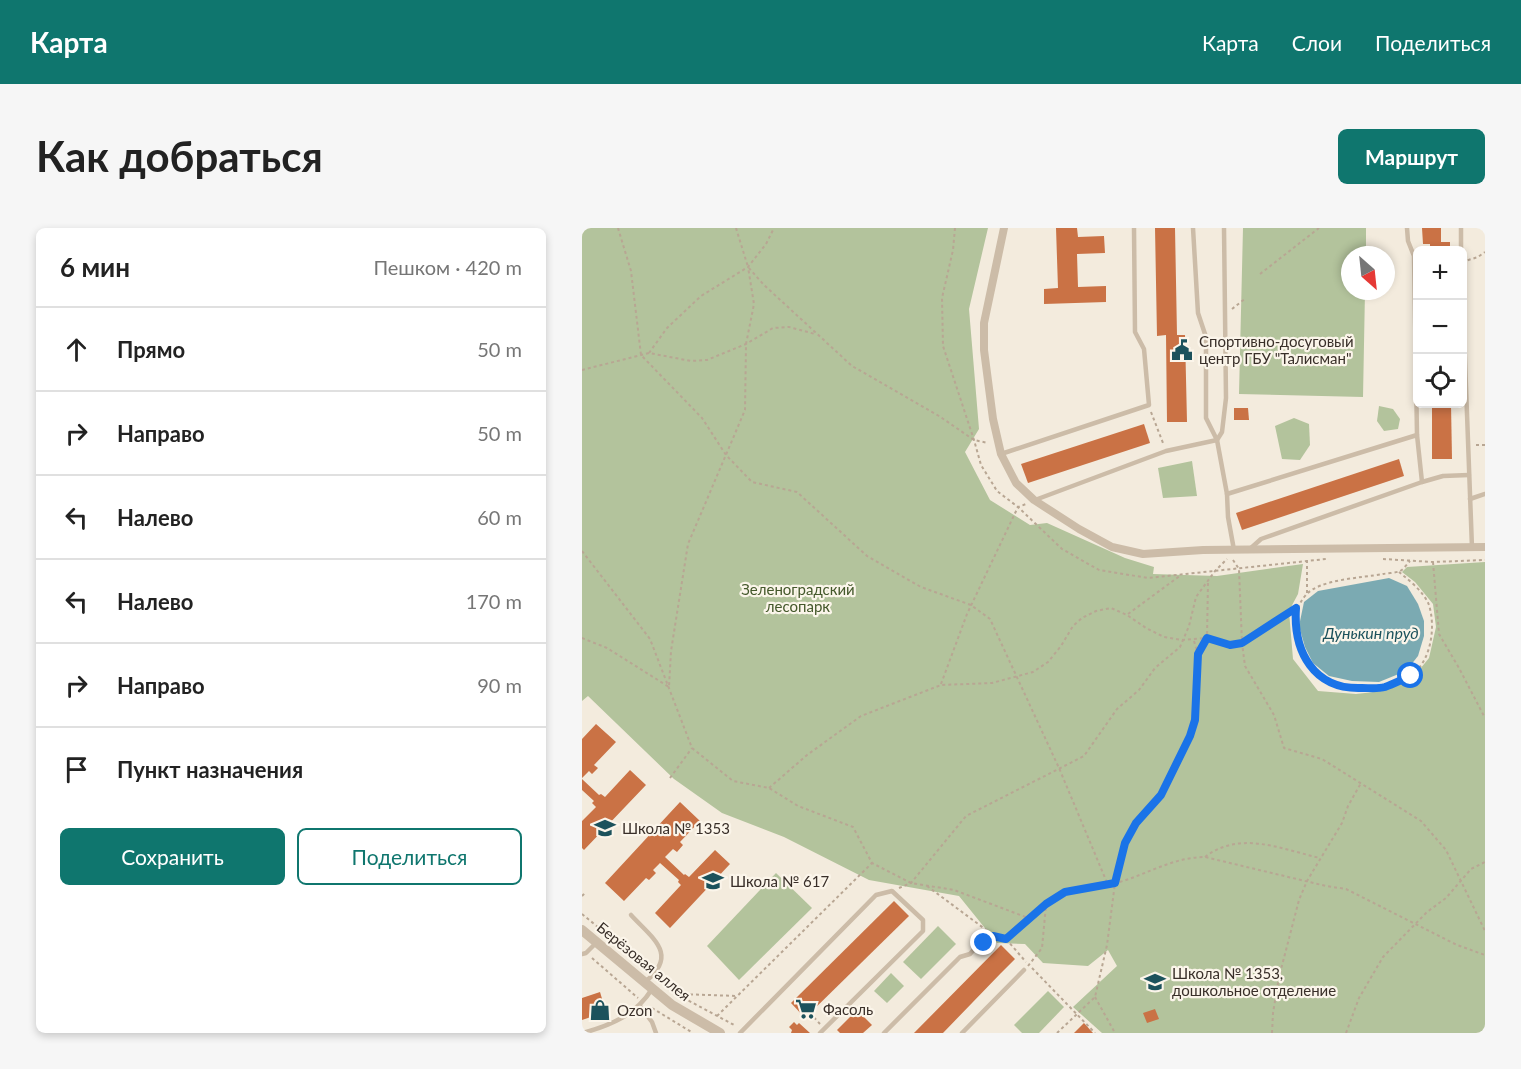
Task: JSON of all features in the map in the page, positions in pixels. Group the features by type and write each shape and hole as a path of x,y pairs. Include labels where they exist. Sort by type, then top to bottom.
{"street":[{"path":"1004,228 984,322 984,350 993,419 1001,454 1016,483 1034,500 1078,529 1112,547 1143,554 1234,550 1485,548"},
{"name":"Берёзовая аллея","path":"582,930 672,1005 720,1033"}],"lane":[{"path":"1001,454 1149,405 1144,349 1135,332 1134,228"},
{"path":"1193,228 1198,313 1206,337 1206,418 1217,440 1234,550"},
{"path":"1034,500 1166,452 1217,440 1222,432 1226,398 1224,228"},
{"path":"1407,228 1408,241 1414,256 1417,435 1422,482"},
{"path":"1461,228 1461,246"},
{"path":"1463,300 1472,548"},
{"path":"1227,494 1417,435"},
{"path":"1249,550 1260,539 1422,482 1443,476 1469,475"},
{"path":"1470,499 1485,494"},
{"path":"741,1031 876,895 892,891 923,920 923,931 822,1031"},
{"path":"583,1033 592,1032 625,1017 642,1004 648,986 662,964 663,956 657,942 631,915"},
{"path":"584,954 596,943"},
{"path":"884,1033 960,957 970,954 977,946"},
{"path":"962,1033 1024,970"},
{"path":"642,1004 656,1033"}],"path":[{"path":"618,228 632,271 641,355 702,418 726,455 752,482 797,492 867,556 921,587 971,605 990,619 1059,768 1108,885"},
{"path":"669,687 671,651 688,544 745,410 746,344 754,304 748,267 736,228"},
{"path":"649,353 667,328 701,296 748,267 766,244 774,228"},
{"path":"955,228 953,250 942,298 942,346 981,465 997,491 1018,507 1062,549 1099,570 1148,578 1329,559"},
{"path":"1260,274 1319,228"},
{"path":"1467,260 1485,252"},
{"path":"748,267 764,285 852,366 939,416 974,441 998,444"},
{"path":"1225,314 1246,298"},
{"path":"582,370 649,353 691,361 707,360 746,344 773,328 789,327 818,335"},
{"path":"1149,405 1166,452"},
{"path":"941,685 971,605 1018,507 1034,500"},
{"path":"582,551 650,639 692,748 733,781 769,788 798,806 853,827 872,863 911,884 954,890 1031,919"},
{"path":"892,891 911,884 966,816 1084,756 1117,709 1139,690 1155,668 1180,646 1189,626 1196,597 1215,571 1231,556 1239,569 1245,666 1274,715 1284,748 1322,759 1420,821 1446,850 1485,930"},
{"path":"1381,558 1433,562 1485,560"},
{"path":"1307,560 1307,593"},
{"path":"769,788 807,755 861,716 941,685 992,683 1033,672 1048,662 1073,626 1096,611 1111,608 1164,637 1182,640 1207,638 1230,645 1242,643 1296,608 1307,593 1322,585 1399,572 1412,560"},
{"path":"1433,562 1439,634"},
{"path":"1296,608 1295,626 1300,647 1310,668 1327,682 1352,688 1384,687 1411,676 1426,657 1433,629 1428,604 1414,584 1399,572"},
{"path":"1127,615 1181,575"},
{"path":"1198,654 1207,638 1208,581"},
{"path":"1433,629 1439,634 1459,668 1485,718"},
{"path":"582,638 607,648 669,687"},
{"path":"1057,1033 1095,997 1107,945 1115,883 1125,843 1136,823 1161,795 1190,736 1195,720 1198,654 1193,639"},
{"path":"670,778 692,748"},
{"path":"1272,1033 1279,977 1299,900 1307,881 1342,823 1348,806 1361,783"},
{"path":"1205,857 1214,850 1229,844 1246,841 1320,858"},
{"path":"1006,939 1046,904 1065,892 1108,885 1172,862 1192,857 1205,857 1346,889 1457,945 1485,955"},
{"path":"1346,1033 1359,998 1383,957 1415,924 1446,898 1471,869 1485,862"},
{"path":"717,1016 872,863"},
{"path":"926,886 993,936 1006,939 1095,1033"},
{"path":"582,896 586,892"},
{"path":"1024,970 1042,948 1046,904"},
{"path":"582,914 677,994 741,1031"},
{"path":"984,943 993,936"},
{"path":"584,954 642,1004 693,1033"},
{"path":"677,994 738,996"},
{"path":"1095,997 1114,1033"},
{"path":"810,1013 822,1031"}],"green space":[{"name":"Зеленоградский лесопарк","path":"582,228 988,228 969,309 979,429 965,452 990,500 1030,525 1047,523 1125,558 1154,567 1153,574 1217,576 1303,564 1298,594 1289,611 1293,659 1318,691 1356,694 1383,691 1416,674 1429,658 1436,627 1433,604 1415,582 1402,572 1407,567 1485,562 1485,1033 1102,1033 1073,1007 1117,966 1108,950 1088,966 1043,963 1025,944 997,943 959,896 869,880 784,837 722,813 674,779 588,696 582,701"},
{"path":"1243,228 1366,228 1366,246 1341,246 1341,300 1365,300 1363,397 1239,394"},
{"path":"1379,406 1393,409 1400,419 1398,429 1384,431 1377,421"},
{"path":"1294,418 1309,424 1310,445 1300,460 1282,459 1275,426"},
{"path":"1192,461 1197,496 1163,498 1158,468"},
{"path":"776,873 812,908 739,980 707,946"},
{"path":"938,926 956,944 921,979 903,962"},
{"path":"891,973 904,986 887,1003 874,991"},
{"path":"1048,991 1064,1007 1039,1033 1022,1033 1014,1025"}],"water":[{"name":"Дунькин пруд","path":"1389,578 1407,586 1418,604 1424,621 1424,636 1418,656 1406,671 1379,682 1352,681 1329,676 1313,663 1305,647 1299,626 1304,602 1318,591"}],"building":[{"path":"1056,228 1077,228 1078,237 1104,236 1105,253 1077,254 1078,287 1106,286 1106,302 1044,304 1044,289 1058,288"},
{"path":"1155,228 1175,228 1177,335 1185,335 1187,422 1167,422 1166,335 1157,336"},
{"path":"1422,228 1441,228 1441,242 1450,242 1450,246 1430,246 1430,244 1423,244"},
{"path":"1234,408 1248,408 1249,420 1234,420"},
{"path":"1432,408 1451,408 1452,459 1432,459"},
{"path":"1144,424 1150,443 1028,483 1021,464"},
{"path":"1399,459 1404,476 1242,530 1236,513"},
{"path":"596,724 616,742 594,765 598,768 592,774 589,771 582,778 582,739"},
{"path":"630,770 646,785 584,850 582,848 582,821 596,807 592,803 594,801 582,790 582,779 599,795 605,797"},
{"path":"680,802 700,821 680,842 683,845 677,852 673,849 665,857 689,877 715,850 730,864 670,928 655,913 681,885 679,880 660,863 653,870 656,873 649,880 646,878 624,901 605,883"},
{"path":"894,901 909,916 805,1018 791,1003"},
{"path":"1001,945 1015,959 943,1033 914,1033"},
{"path":"600,992 606,1012 582,1020 582,998"},
{"path":"1155,1009 1159,1019 1147,1023 1143,1013"},
{"path":"857,1010 872,1025 863,1033 840,1033 837,1030"},
{"path":"794,1022 797,1025 799,1023 810,1033 791,1033 792,1030 789,1027"},
{"path":"1084,1023 1093,1033 1074,1033"}],"place":[{"name":"Спортивно-досуговый центр ГБУ \"Талисман\"","path":"1182,350"},
{"name":"Школа № 1353","path":"605,828"},
{"name":"Школа № 617","path":"713,881"},
{"name":"Школа № 1353, дошкольное отделение","path":"1155,982"},
{"name":"Фасоль","path":"806,1009"},
{"name":"Ozon","path":"600,1010"}],"route":[{"path":"984,943 993,936 1006,939 1046,904 1065,892 1115,883 1125,843 1136,823 1161,795 1190,736 1195,720 1198,654 1207,638 1230,645 1242,643 1296,608 1295,626 1300,647 1310,668 1327,682 1352,688 1384,687 1411,676"}]}
